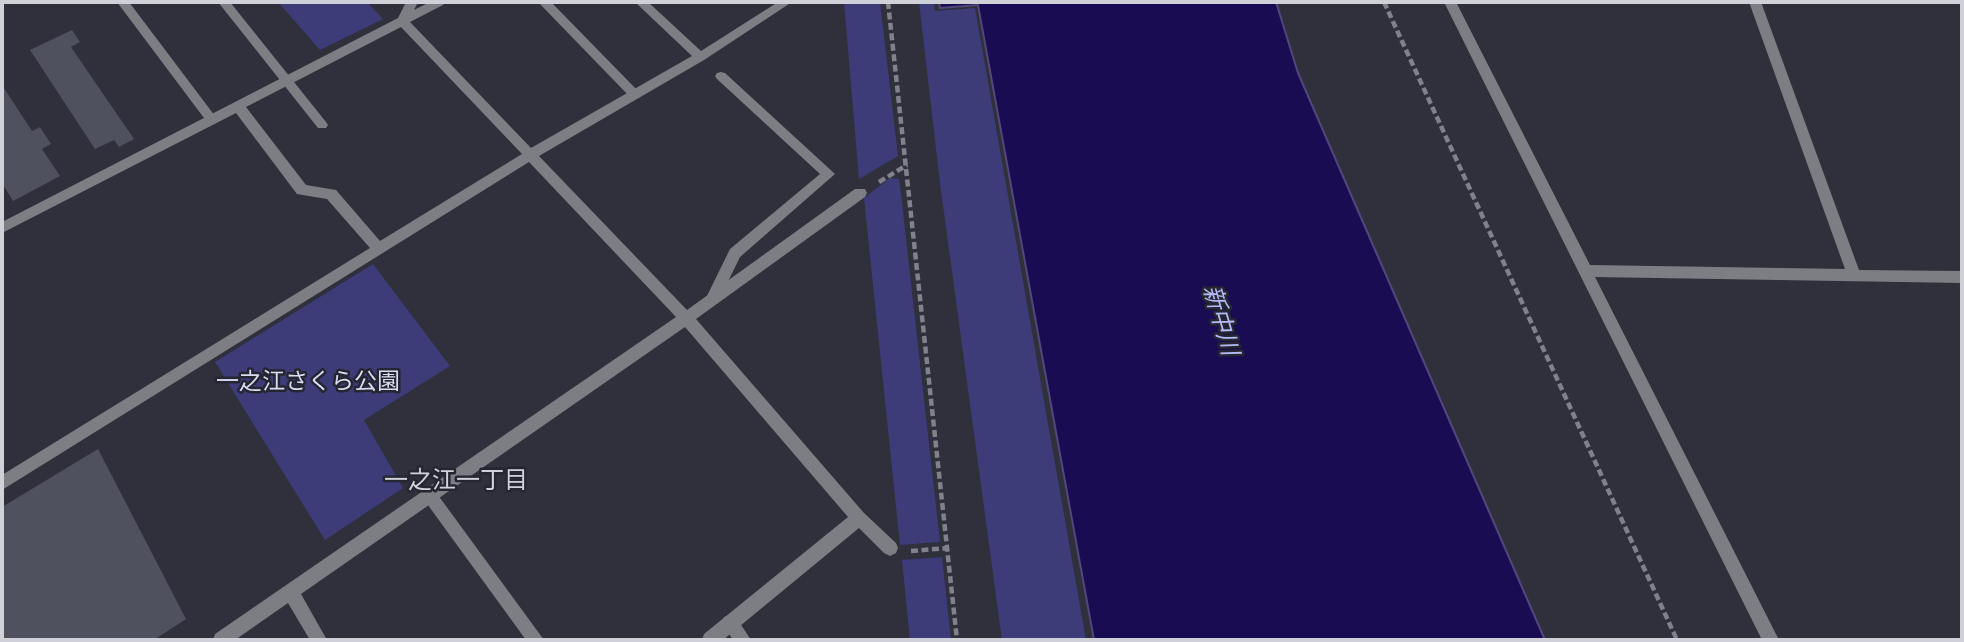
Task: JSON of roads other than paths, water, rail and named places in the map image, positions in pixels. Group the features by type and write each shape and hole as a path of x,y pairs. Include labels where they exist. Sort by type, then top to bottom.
{"street":[{"path":"123,2 211,119"},
{"path":"225,2 322,125"},
{"path":"402,21 412,2"},
{"path":"2,228 439,2"},
{"path":"544,2 635,95"},
{"path":"641,2 700,57"},
{"path":"2,483 532,154 700,57 786,2"},
{"path":"1450,2 1588,271 1771,640"},
{"path":"1755,2 1854,276"},
{"path":"402,21 686,318 859,518 890,548"},
{"path":"712,300 734,253 829,174 721,76"},
{"path":"237,106 302,190 331,194 379,249"},
{"path":"221,640 712,300 860,193"},
{"path":"1588,271 1962,277"},
{"path":"430,496 536,640"},
{"path":"709,640 859,518"},
{"path":"291,592 319,640"},
{"path":"730,623 743,640"}],"water":[{"name":"新中川","path":"939,2 1276,2 1298,73 1545,640 1094,640 978,5 940,8"}],"district":[{"name":"一之江一丁目","path":"456,483"}],"park label":[{"name":"一之江さくら公園","path":"308,384"}]}
